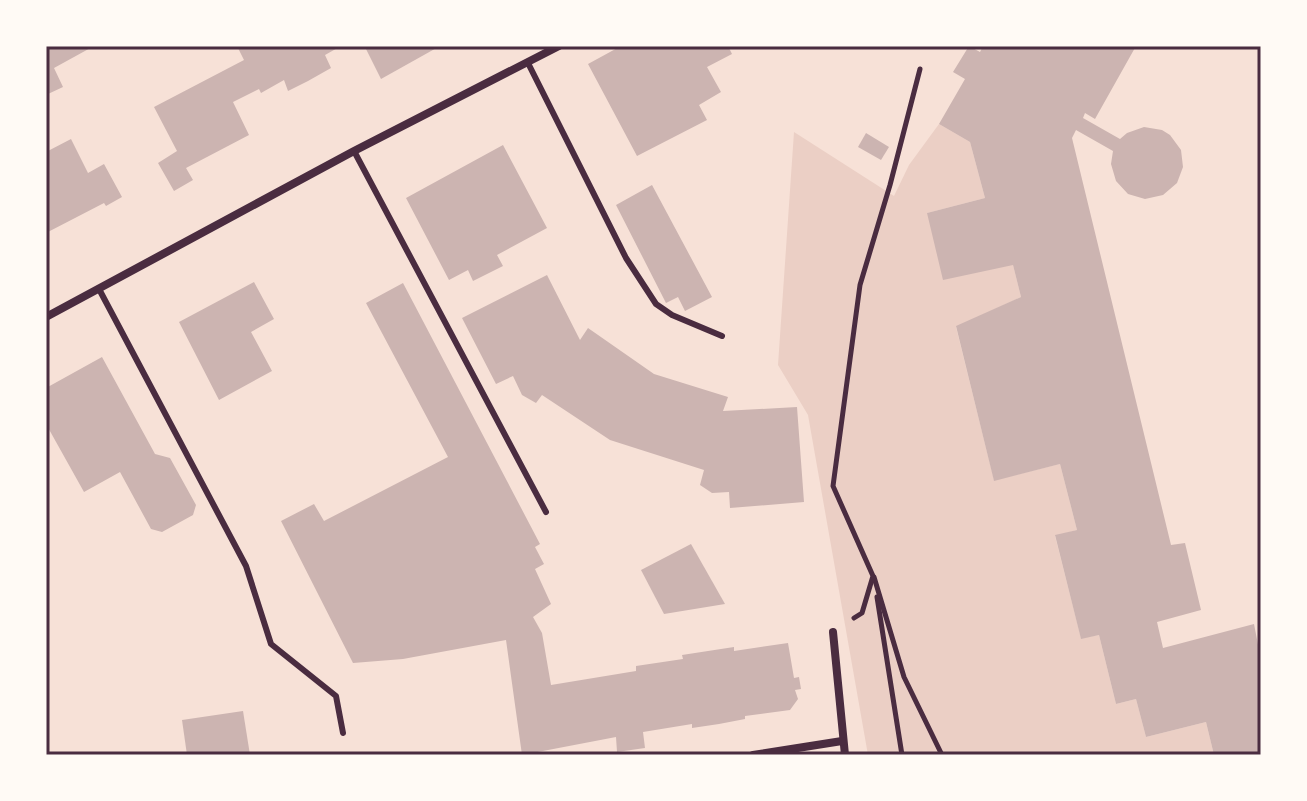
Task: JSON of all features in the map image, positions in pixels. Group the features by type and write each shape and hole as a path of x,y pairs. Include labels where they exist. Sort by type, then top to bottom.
{"street":[{"path":"46,317 354,151 559,46"},
{"path":"833,632 845,755"},
{"path":"753,755 842,741"}],"lane":[{"path":"528,63 626,258 656,304 672,315 722,336"},
{"path":"354,151 546,512"},
{"path":"99,289 246,566 271,644 336,696 343,733"}],"path":[{"path":"920,69 860,285 833,486 873,576 904,677 942,755"},
{"path":"833,632 862,613 873,576"},
{"path":"873,576 902,755"}],"shaded area":[{"path":"939,124 970,142 985,198 927,213 1013,265 1021,297 956,327 994,480 1060,464 1077,530 1055,536 1081,638 1099,635 1116,704 1136,699 1146,737 1206,722 1214,755 868,755 808,415 778,365 794,132 894,196 909,165"}],"building":[{"path":"46,46 94,46 54,68 63,87 48,94 46,90"},
{"path":"237,46 341,46 325,55 331,68 308,81 288,91 284,80 261,93 259,89 233,102 249,135 186,168 193,180 174,191 158,163 177,151 154,107 244,60"},
{"path":"372,46 440,46 381,79 366,49"},
{"path":"621,46 728,46 732,54 707,67 721,92 699,105 707,120 637,156 588,64"},
{"path":"969,46 980,52 983,46 1136,46 1095,119 1085,113 1083,118 1120,139 1144,127 1162,130 1181,150 1183,167 1177,183 1163,195 1145,199 1128,194 1116,181 1111,164 1113,151 1076,130 1072,138 1171,545 1185,543 1201,610 1157,622 1163,648 1254,624 1261,660 1261,755 1214,755 1206,722 1146,737 1136,699 1116,704 1099,635 1081,639 1055,535 1077,530 1060,464 994,481 956,326 1021,297 1013,265 943,280 927,213 985,198 970,142 939,124 965,79 953,72"},
{"path":"866,133 889,147 881,160 858,147"},
{"path":"71,139 88,173 104,164 122,197 46,233 46,152"},
{"path":"503,145 547,228 497,255 503,266 473,281 468,270 449,280 406,198"},
{"path":"652,185 712,297 685,311 678,297 666,303 616,205"},
{"path":"547,275 580,340 588,328 654,374 728,397 723,411 797,407 804,502 730,508 729,492 712,493 700,485 704,470 610,440 542,395 536,403 522,395 513,376 496,384 462,318"},
{"path":"254,282 274,319 251,332 272,371 219,400 179,322"},
{"path":"403,283 540,544 535,547 544,564 535,569 551,604 533,617 542,633 551,685 636,671 636,666 683,659 682,655 788,643 794,678 799,677 801,689 795,690 798,699 790,710 745,716 745,719 719,724 692,728 692,724 643,732 645,748 617,752 616,737 522,755 506,640 403,659 353,663 281,521 314,504 324,521 448,457 366,303"},
{"path":"102,357 155,454 170,458 196,505 193,515 162,532 151,529 120,472 84,492 46,424 46,388"},
{"path":"691,544 725,604 664,614 641,570"},
{"path":"243,711 250,755 187,755 182,720"}]}
